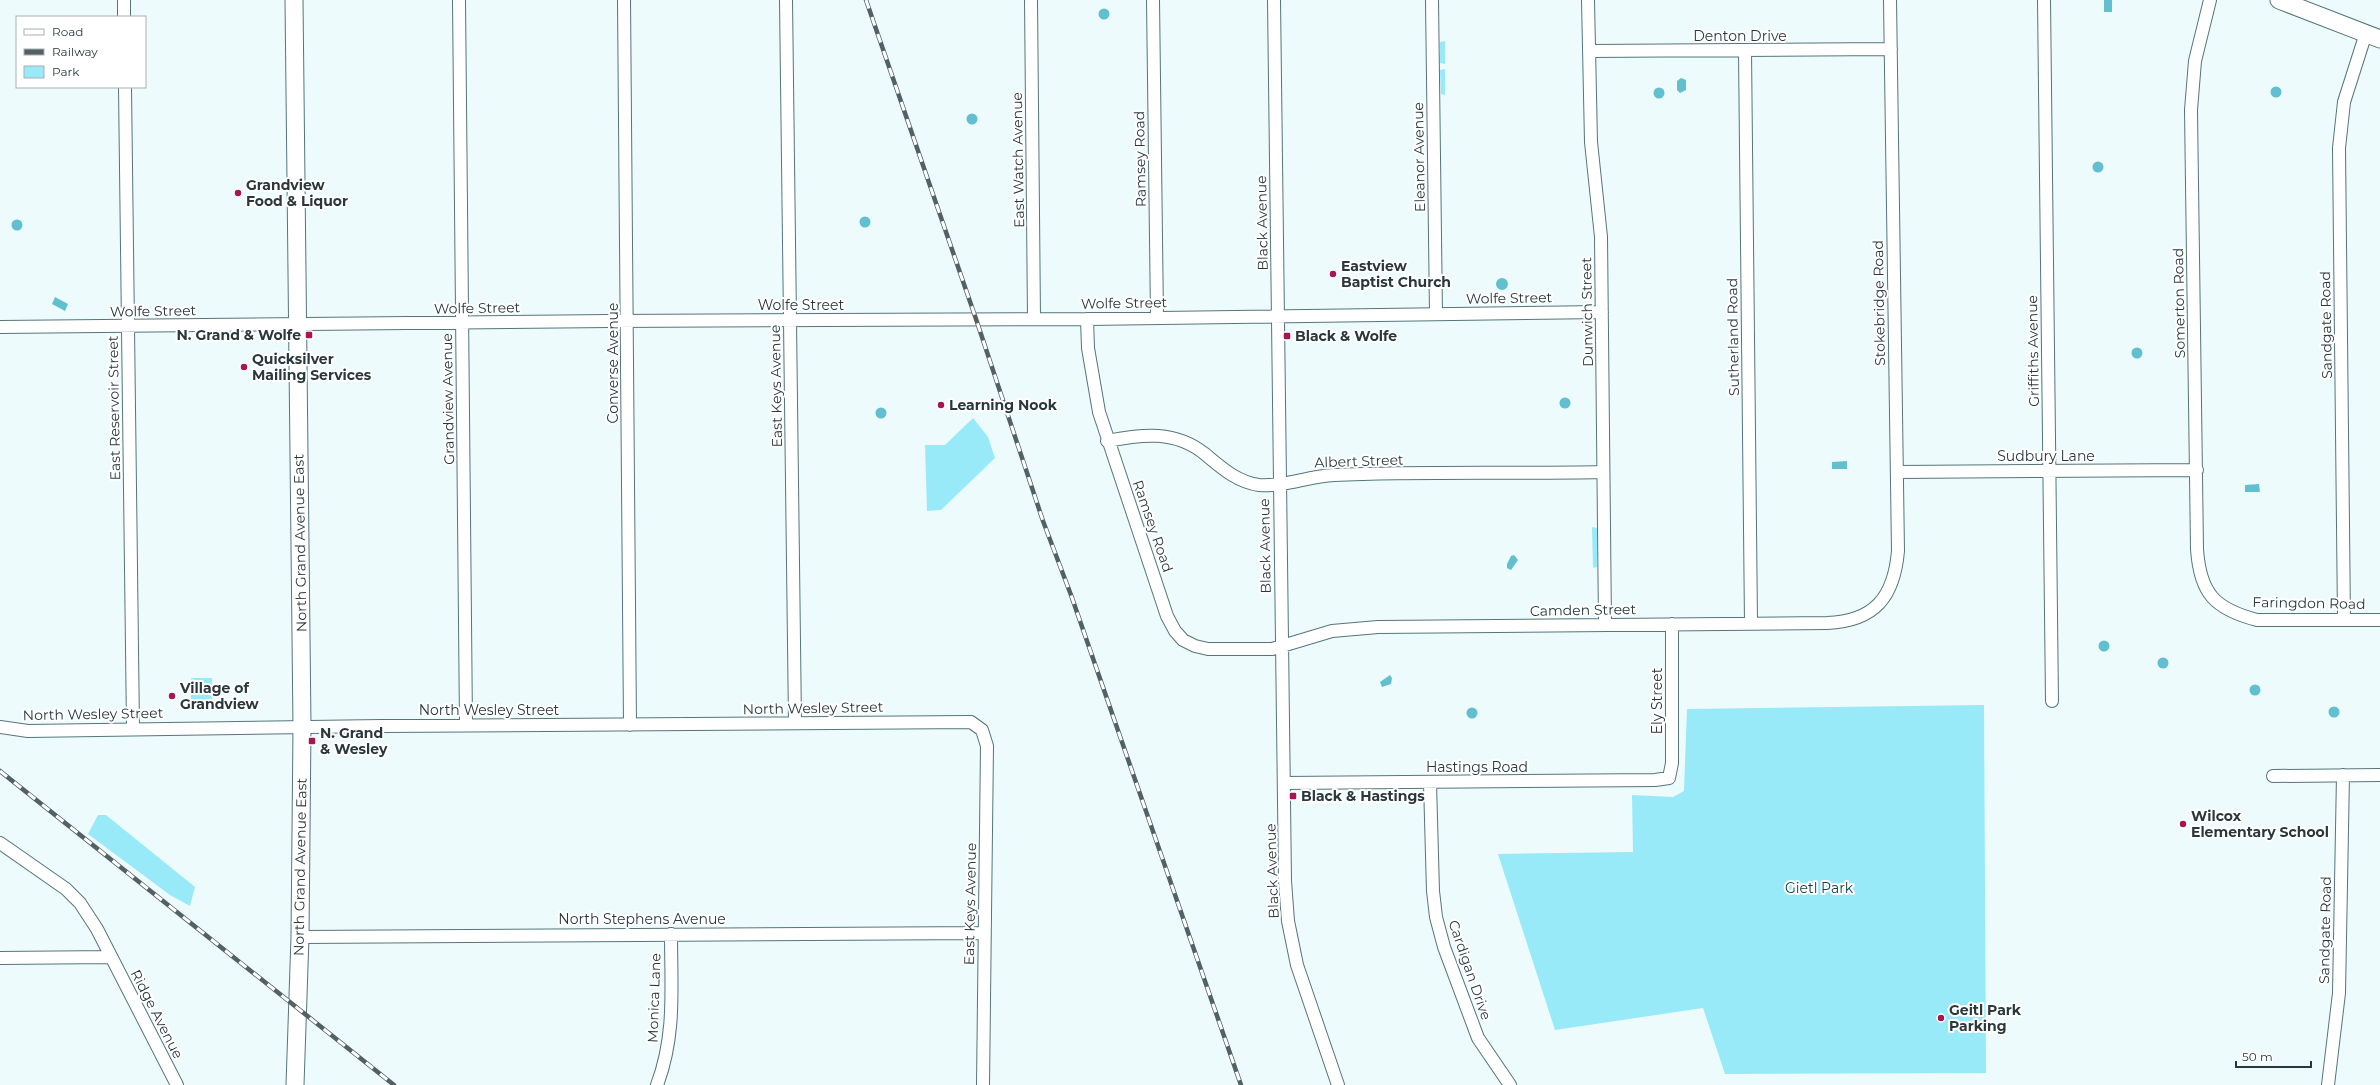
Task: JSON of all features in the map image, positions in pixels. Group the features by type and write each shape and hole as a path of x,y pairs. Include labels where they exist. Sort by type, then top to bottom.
{"street":[{"path":"124,0 124,16"},
{"name":"North Grand Avenue East","path":"294,0 302,727 300,937 294,1085"},
{"name":"Grandview Avenue","path":"459,0 466,725"},
{"name":"Converse Avenue","path":"624,0 628,321 630,725"},
{"name":"East Keys Avenue","path":"786,0 795,723"},
{"name":"East Watch Avenue","path":"1031,0 1034,319"},
{"name":"Ramsey Road","path":"1153,0 1157,317"},
{"name":"Black Avenue","path":"1274,0 1281,646 1288,921 1297,965 1338,1085"},
{"name":"Eleanor Avenue","path":"1432,0 1436,314"},
{"name":"Dunwich Street","path":"1588,0 1591,142 1600,237 1605,625"},
{"name":"Stokebridge Road","path":"1884,606 1893,583 1897,564 1890,0"},
{"name":"Griffiths Avenue","path":"2044,0 2052,701"},
{"name":"Somerton Road","path":"2210,0 2194,61 2191,110 2198,562 2205,586 2214,607"},
{"path":"2279,0 2373,36"},
{"name":"Sandgate Road","path":"2344,620 2339,148 2344,102 2373,36"},
{"name":"Denton Drive","path":"1589,51 1891,49"},
{"name":"Sutherland Road","path":"1745,51 1751,624"},
{"name":"East Reservoir Street","path":"125,88 133,728"},
{"name":"Wolfe Street","path":"0,327 628,321 1087,319 1278,315 1602,312"},
{"name":"Ramsey Road","path":"1087,319 1092,379 1108,441 1167,616 1175,632 1183,640 1195,646 1208,649 1270,649 1281,646"},
{"name":"Albert Street","path":"1108,441 1147,435 1174,437 1204,453 1235,477 1259,484 1280,484 1335,475 1603,472"},
{"name":"Sudbury Lane","path":"1897,472 2196,470"},
{"name":"Camden Street","path":"1281,646 1315,635 1349,628 1845,622 1857,620 1884,606"},
{"name":"Faringdon Road","path":"2214,607 2257,620 2380,620"},
{"name":"Ely Street","path":"1669,778 1672,770 1672,624"},
{"name":"North Wesley Street","path":"0,727 17,731 133,728 963,721 978,726"},
{"name":"East Keys Avenue","path":"978,726 985,736 988,756 984,933 983,1085"},
{"name":"Sandgate Road","path":"2328,1085 2338,993 2343,775"},
{"path":"2273,776 2380,775"},
{"name":"Hastings Road","path":"1284,783 1430,783 1655,780 1669,778"},
{"name":"Cardigan Drive","path":"1430,783 1433,891 1442,939 1478,1038 1510,1085"},
{"path":"0,843 66,889 76,898 97,929 111,957 0,958"},
{"name":"North Stephens Avenue","path":"300,937 984,933"},
{"name":"Monica Lane","path":"657,1085 667,1055 671,1030 671,934"},
{"name":"Ridge Avenue","path":"111,957 177,1085"}],"green space":[{"path":"1445,41 1445,64 1440,63 1440,42"},
{"path":"1445,69 1445,95 1441,94 1440,70"},
{"path":"973,418 988,437 995,458 941,510 927,511 925,445 945,445"},
{"path":"1592,527 1597,528 1597,567 1593,568"},
{"path":"191,678 212,678 212,708 191,708"},
{"name":"Gietl Park","path":"1984,705 1986,1073 1725,1074 1703,1008 1555,1030 1498,854 1633,852 1632,795 1673,797 1684,791 1687,709"},
{"path":"98,815 106,815 195,887 190,906 170,895 88,834"}],"shaded area":[{"path":"2104,0 2112,0 2112,12 2104,12"},
{"path":"1102,9 1106,9 1108,10 1108,18 1102,19 1099,16 1099,12"},
{"path":"1681,78 1686,80 1686,90 1680,93 1677,90 1677,81"},
{"path":"2274,87 2278,87 2280,88 2280,96 2274,97 2271,94 2271,90"},
{"path":"1657,88 1661,88 1663,89 1663,97 1657,98 1654,95 1654,91"},
{"path":"972,113 976,115 978,119 976,123 972,125 968,123 966,119 968,115"},
{"path":"2098,161 2102,163 2104,167 2102,171 2098,173 2094,171 2092,167 2094,163"},
{"path":"865,216 869,218 871,222 869,226 865,228 861,226 859,222 861,218"},
{"path":"15,220 19,220 21,221 21,229 15,230 12,227 12,223"},
{"path":"1500,278 1504,278 1508,284 1504,290 1500,290 1496,286 1496,282"},
{"path":"55,297 68,304 65,311 52,304"},
{"path":"2135,348 2139,348 2141,349 2141,357 2135,358 2132,355 2132,351"},
{"path":"1563,398 1567,398 1569,399 1569,407 1563,408 1560,405 1560,401"},
{"path":"881,407 885,409 887,413 885,417 881,419 877,417 875,413 877,409"},
{"path":"1847,461 1847,469 1832,469 1832,462"},
{"path":"2259,484 2260,492 2245,492 2245,485"},
{"path":"1514,555 1518,560 1511,570 1507,568 1507,564 1511,556"},
{"path":"2102,641 2106,641 2108,642 2108,650 2102,651 2099,648 2099,644"},
{"path":"2161,658 2165,658 2167,659 2167,667 2161,668 2158,665 2158,661"},
{"path":"1390,675 1392,678 1391,684 1382,687 1380,682"},
{"path":"2255,684 2259,686 2261,690 2259,694 2255,696 2251,694 2249,690 2251,686"},
{"path":"2334,706 2338,708 2340,712 2338,716 2334,718 2330,716 2328,712 2330,708"},
{"path":"1470,708 1474,708 1476,709 1476,717 1470,718 1467,715 1467,711"}],"railway":[{"path":"866,0 976,319 1043,521 1071,595 1241,1085"},
{"path":"0,771 394,1085"}],"place":[{"name":"Grandview Food & Liquor","path":"238,193"},
{"name":"Eastview Baptist Church","path":"1333,274"},
{"name":"N. Grand & Wolfe","path":"309,335"},
{"name":"Black & Wolfe","path":"1287,336"},
{"name":"Quicksilver Mailing Services","path":"244,367"},
{"name":"Learning Nook","path":"941,405"},
{"name":"Village of Grandview","path":"172,696"},
{"name":"N. Grand & Wesley","path":"312,741"},
{"name":"Black & Hastings","path":"1293,796"},
{"name":"Wilcox Elementary School","path":"2183,824"},
{"name":"Geitl Park Parking","path":"1941,1018"}]}
